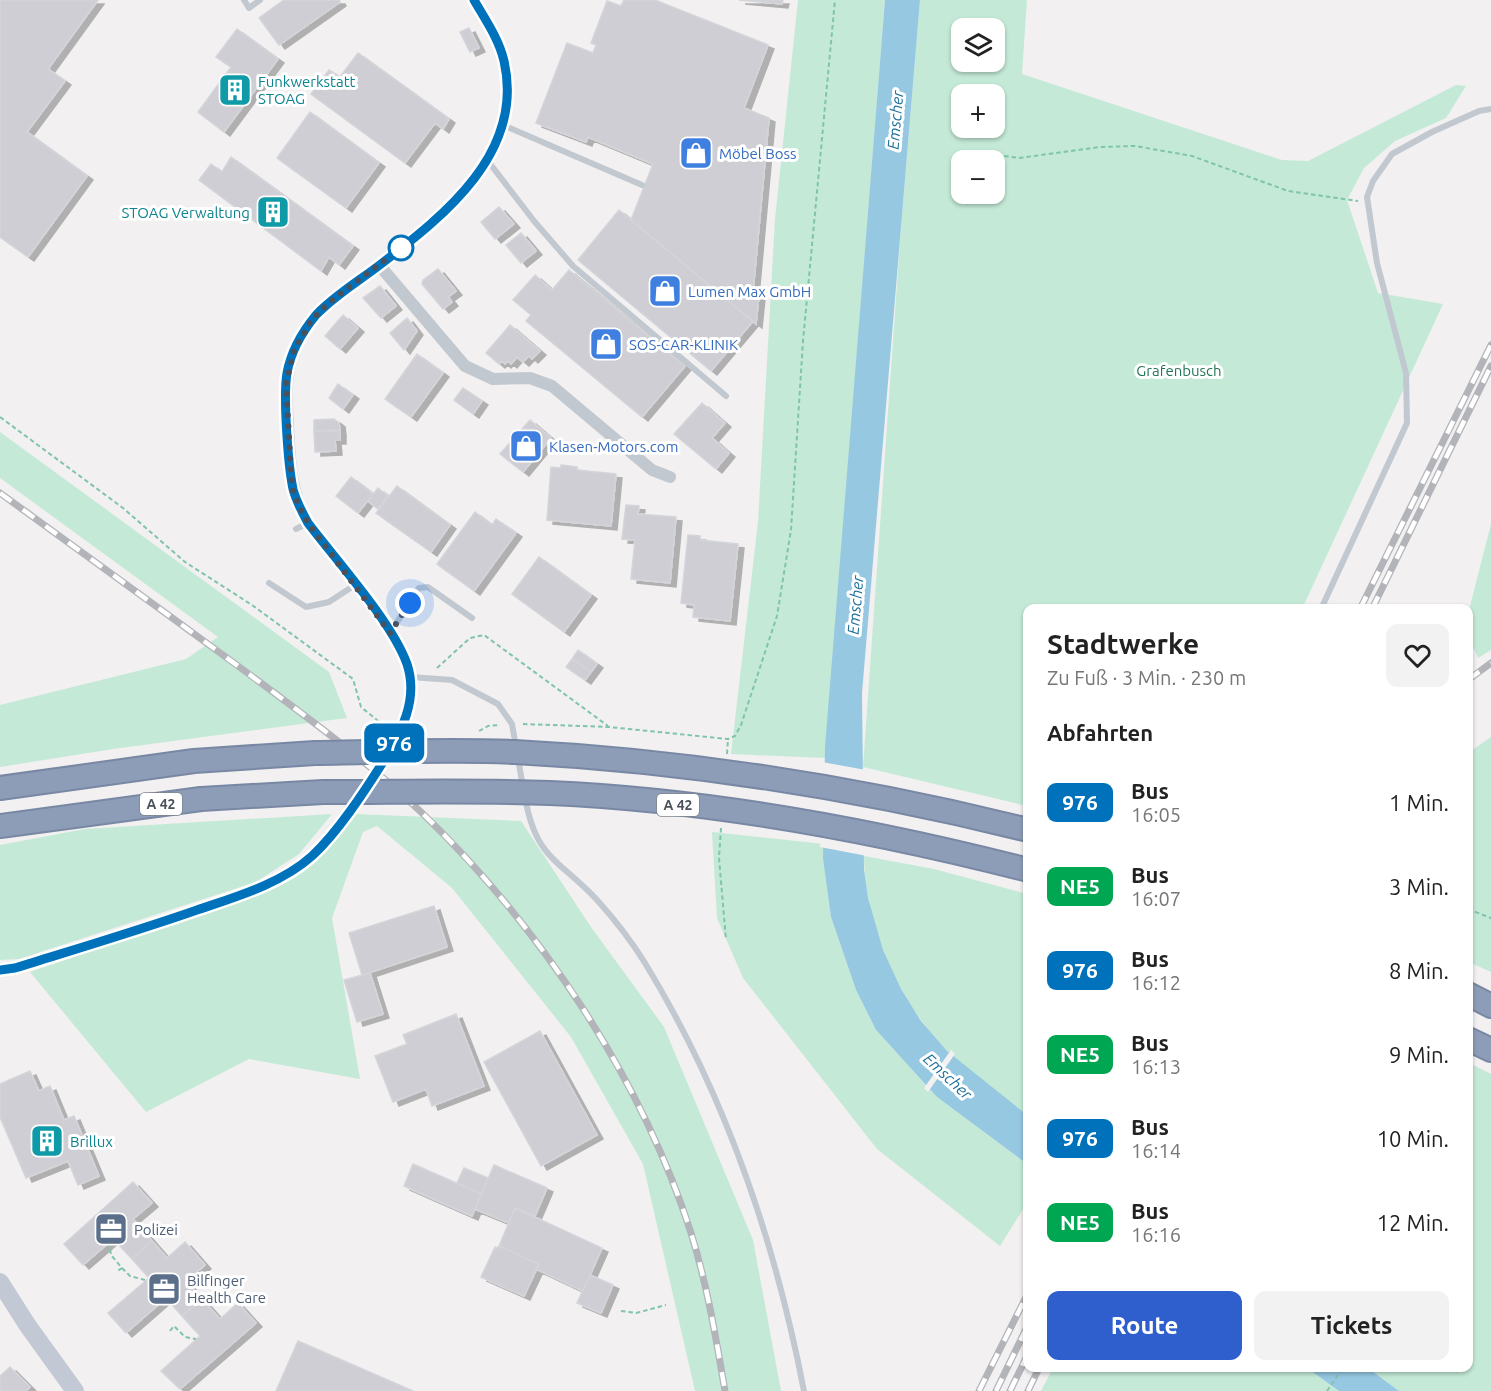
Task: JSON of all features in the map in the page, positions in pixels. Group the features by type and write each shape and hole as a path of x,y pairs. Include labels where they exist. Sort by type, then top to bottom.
{"highway":[{"path":"0,788 183,763 315,753 513,752 713,769 835,787 947,810 1023,829"},
{"name":"A 42","path":"0,826 201,799 323,792 551,793 669,804 887,837 1023,869"},
{"path":"1473,997 1491,1006"},
{"path":"1473,1041 1491,1050"}],"street":[{"path":"0,970 15,968 135,931 218,902 249,891 299,865 320,848 354,803 399,736 410,706 409,676 400,649 308,523 292,488 286,402 290,362 302,333 321,310 380,266 471,185 488,161 503,125 508,93 504,60 495,36 474,0"},
{"path":"380,266 465,366 494,379 530,378 552,386 652,470 670,477"},
{"path":"0,1282 33,1335 75,1391"}],"lane":[{"path":"244,0 249,8 260,0"},
{"path":"1323,604 1407,423 1406,373 1377,263 1367,201 1373,181 1392,154 1432,132 1479,111 1491,109"},
{"path":"503,125 642,185"},
{"path":"488,161 522,206 573,266 726,396"},
{"path":"296,529 308,523"},
{"path":"269,583 306,608 329,602 355,585"},
{"path":"390,633 419,588 428,588 472,618"},
{"path":"409,676 452,680 498,704 512,724 530,824 542,847 557,865 598,901 632,945 692,1046 730,1135 777,1268 804,1391"}],"path":[{"path":"550,725 609,726 728,739 735,736 741,725 777,616 791,530 803,341 835,0"},
{"path":"1005,156 1019,158 1100,147 1135,146 1192,156 1288,191 1367,201"},
{"path":"0,417 123,508 184,562 252,605 353,679 360,707 399,736"},
{"path":"426,678 470,638 484,635 609,726"},
{"path":"726,762 728,739"},
{"path":"721,826 719,858 726,939"},
{"path":"1473,911 1491,918"},
{"path":"109,1242 111,1255 122,1268 130,1276 145,1280"},
{"path":"116,1272 122,1268"},
{"path":"621,1311 636,1313 666,1305"},
{"path":"170,1331 174,1326 185,1337 196,1339"},
{"path":"1327,1391 1340,1372"}],"green space":[{"path":"798,0 885,0 825,758 731,754 758,522 775,219"},
{"name":"Grafenbusch","path":"920,0 1027,0 1022,74 1282,160 1308,161 1456,85 1466,86 1446,118 1395,141 1364,168 1347,200 1378,293 1443,304 1304,604 1023,604 1023,805 863,767 901,227"},
{"path":"0,432 329,672 347,718 113,749 0,767 0,705 186,659 218,637 0,478"},
{"path":"1491,524 1491,650 1478,658 1473,647 1473,604 1471,604"},
{"path":"1491,737 1491,972 1473,964 1473,750"},
{"path":"332,814 299,854 256,882 19,959 0,960 0,845 85,829"},
{"path":"356,814 521,821 591,927 664,1027 753,1240 781,1391 695,1391 643,1164 571,1037 452,888 377,826 363,832 332,918 360,1079 249,1059 146,1112 30,972 254,895 310,866"},
{"path":"712,832 824,844 831,917 856,990 876,1030 937,1097 1023,1161 1023,1209 1000,1246 877,1149 743,978 717,918"},
{"path":"864,856 934,869 1023,893 1023,1112 954,1058 912,1007 887,960 877,935 866,883"},
{"path":"1473,1065 1491,1074 1491,1391 1399,1391 1373,1372 1473,1372"},
{"path":"1051,1372 1313,1372 1339,1391 1041,1391"}],"water":[{"name":"Emscher","path":"885,0 920,0 862,693 864,869 868,898 883,950 901,989 921,1021 947,1051 1023,1112 1023,1161 937,1097 876,1030 856,990 831,917 823,858 825,747"},
{"path":"1313,1372 1373,1372 1399,1391 1339,1391"}],"pier":[{"path":"822,762 866,770 867,856 820,847"},
{"path":"951,1050 955,1054 928,1092 924,1088"}],"building":[{"path":"0,0 98,0 48,69 65,81 27,132 87,176 28,257 0,237"},
{"path":"284,0 339,0 340,2 279,45 259,18"},
{"name":"Möbel Boss","path":"624,0 655,0 768,45 744,108 769,118 753,292 759,295 756,324 631,220 653,164 588,137 586,142 536,123 567,43 593,53 596,45 591,43 607,1 621,6"},
{"path":"739,0 783,0 782,4"},
{"path":"469,28 479,48 470,52 460,32"},
{"name":"Funkwerkstatt STOAG","path":"237,29 278,59 224,132 198,112 231,67 216,57"},
{"path":"358,53 449,119 443,129 435,123 405,163 311,94 329,70 340,77"},
{"path":"310,112 379,163 346,208 277,158"},
{"name":"STOAG Verwaltung","path":"231,157 353,246 339,265 329,257 321,271 199,180 211,164 222,172"},
{"path":"499,207 514,224 495,239 481,222"},
{"name":"Lumen Max GmbH","path":"619,210 753,321 711,371 578,260"},
{"path":"521,233 536,251 521,263 506,245"},
{"path":"438,269 456,291 448,297 452,302 443,309 422,284 423,280"},
{"name":"SOS-CAR-KLINIK","path":"569,270 685,366 642,417 526,321 531,315 513,300 535,275 552,290"},
{"path":"380,286 396,306 381,318 363,298"},
{"path":"343,315 358,328 340,349 325,336"},
{"path":"407,318 417,331 404,350 390,333"},
{"path":"510,325 540,351 532,359 529,356 523,362 517,357 511,364 508,361 505,364 502,361 499,364 486,353"},
{"path":"417,354 443,373 411,417 385,399"},
{"path":"338,384 353,395 343,409 329,398"},
{"path":"463,388 482,401 473,414 454,400"},
{"path":"702,403 725,423 712,438 729,453 716,469 674,434"},
{"path":"334,419 339,423 340,431 314,431 314,420"},
{"name":"Klasen-Motors.com","path":"530,420 551,438 523,472 500,454"},
{"path":"314,431 340,431 340,440 335,440 336,451 315,452"},
{"path":"561,465 577,467 577,470 616,474 611,526 547,520 551,467 561,468"},
{"path":"351,477 373,494 358,513 336,496"},
{"path":"397,486 450,525 431,552 376,513"},
{"path":"378,488 388,496 378,509 368,501"},
{"path":"626,505 639,506 638,514 676,517 670,583 631,579 635,540 622,539"},
{"path":"475,512 492,525 496,519 516,533 474,591 437,564"},
{"path":"688,535 700,536 700,540 738,544 730,621 693,617 694,605 681,603"},
{"path":"539,557 591,595 564,632 512,594"},
{"path":"578,650 597,664 591,672 572,659"},
{"path":"572,659 591,672 585,680 566,667"},
{"path":"434,906 447,947 362,975 349,933"},
{"path":"370,973 383,1014 357,1022 344,980"},
{"path":"456,1014 484,1086 432,1106 426,1089 393,1102 375,1056 407,1044 403,1035"},
{"path":"540,1031 597,1135 541,1166 484,1062"},
{"name":"Brillux","path":"30,1071 39,1091 50,1086 64,1120 74,1116 99,1176 78,1185 68,1161 26,1178 0,1117 0,1084"},
{"path":"413,1164 481,1194 472,1216 404,1186"},
{"path":"494,1165 547,1188 535,1216 515,1208 509,1223 475,1209"},
{"path":"464,1168 488,1178 481,1194 457,1183"},
{"name":"Polizei","path":"133,1182 152,1203 133,1219 152,1241 132,1259 113,1239 83,1265 64,1244"},
{"path":"515,1208 602,1248 583,1291 536,1269 539,1264 499,1246"},
{"name":"Bilfinger Health Care","path":"152,1241 167,1258 185,1242 205,1265 186,1281 202,1299 182,1316 166,1298 126,1333 108,1313 149,1278 132,1259"},
{"path":"499,1246 539,1264 524,1296 481,1277 495,1247"},
{"path":"590,1275 613,1285 601,1313 577,1303"},
{"path":"202,1299 220,1319 238,1303 256,1323 180,1389 161,1371 200,1336 182,1316"},
{"path":"298,1341 413,1391 276,1391"},
{"path":"10,1367 30,1387 26,1391 0,1391 0,1376"}],"railway":[{"path":"1362,604 1491,345"},
{"path":"1374,604 1491,366"},
{"path":"0,493 238,666 355,755 421,812 506,904 582,1006 615,1061 644,1117 670,1175 697,1252 711,1311 725,1391"},
{"path":"1473,676 1491,663"},
{"path":"979,1391 1023,1303"},
{"path":"996,1391 1023,1335"},
{"path":"1010,1391 1023,1364"},
{"path":"1028,1391 1037,1372"}],"bus line":[{"name":"976","path":"0,970 15,968 135,931 249,891 306,861 320,848 369,784 399,736 410,706 411,691 407,666 400,649 366,599 308,523 292,488 286,402 287,373 299,339 316,315 327,304 380,266 441,213 471,185 491,156 506,111 507,78 504,60 495,36 474,0"}],"place":[{"name":"Funkwerkstatt STOAG","path":"235,90"},
{"name":"Möbel Boss","path":"696,153"},
{"name":"STOAG Verwaltung","path":"273,212"},
{"name":"Lumen Max GmbH","path":"665,291"},
{"name":"SOS-CAR-KLINIK","path":"606,344"},
{"name":"Klasen-Motors.com","path":"526,446"},
{"name":"Brillux","path":"47,1141"},
{"name":"Polizei","path":"111,1229"},
{"name":"Bilfinger Health Care","path":"164,1289"}],"route":[{"path":"401,248 327,304 306,327 294,351 287,373 286,402 292,488 308,523 390,633 410,603"}]}
